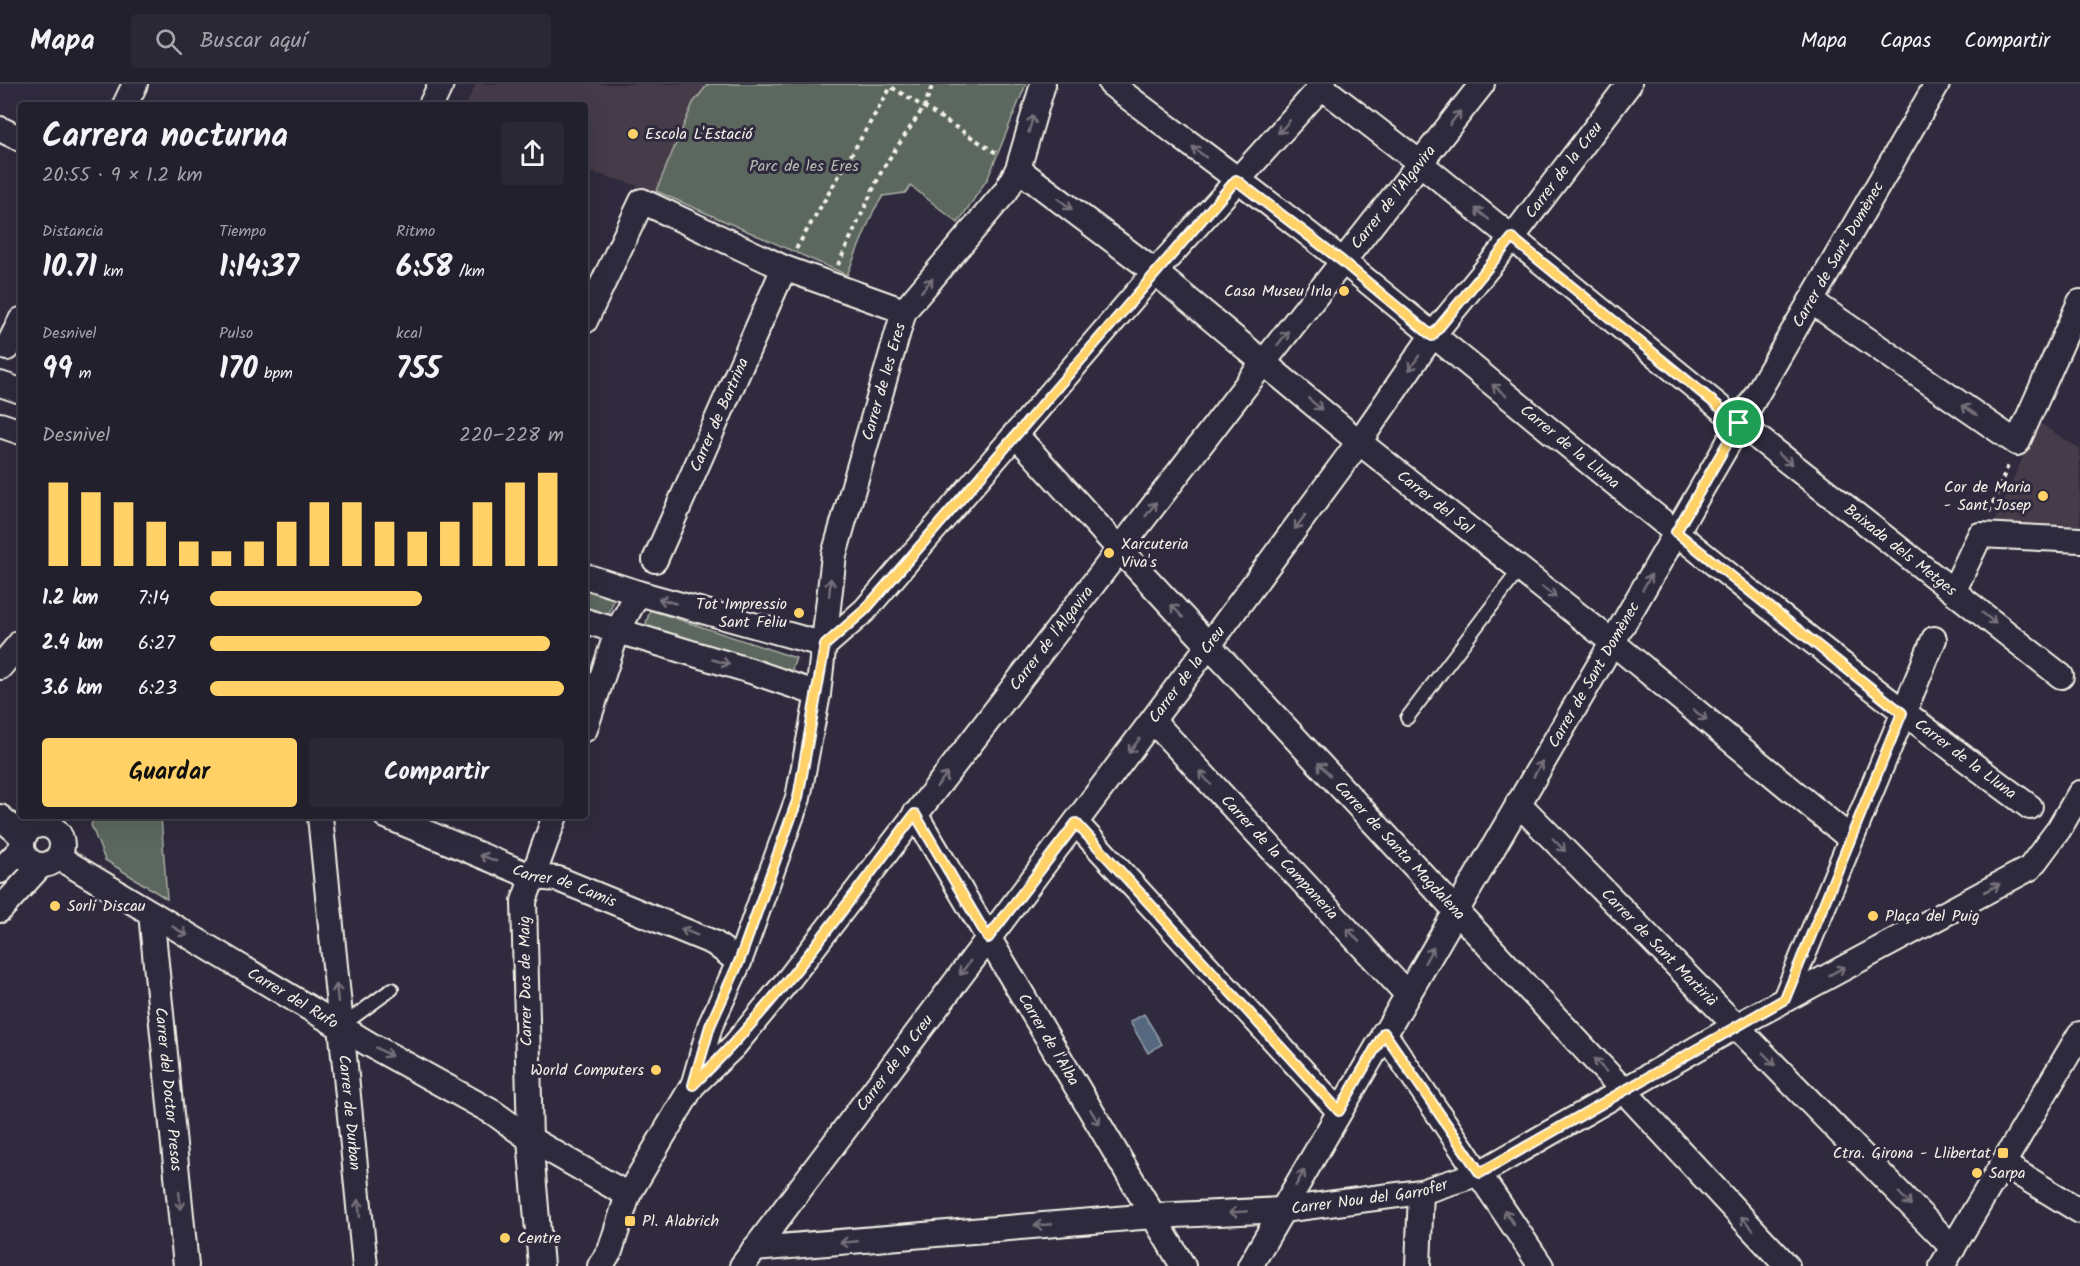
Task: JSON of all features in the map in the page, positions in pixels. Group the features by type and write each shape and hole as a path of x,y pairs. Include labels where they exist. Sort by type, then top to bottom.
{"street":[{"path":"126,102 135,84"},
{"path":"432,102 441,84"},
{"name":"Carrer de les Eres","path":"693,1085 710,1026 739,962 798,798 818,694 834,555 904,311 1006,191 1018,169 1042,84"},
{"name":"Carrer de la Lluna","path":"1111,84 1342,261 1432,336 1902,713 2030,807"},
{"name":"Carrer de l'Algavira","path":"608,1261 628,1195 693,1085 734,1046 789,979 1342,261 1482,84"},
{"name":"Carrer de la Creu","path":"748,1257 1153,721 1359,442 1432,336 1512,238 1629,84"},
{"path":"588,577 825,645 865,610 1155,272 1321,85"},
{"name":"Baixada dels Metges","path":"1321,85 1739,423 2061,676"},
{"name":"Carrer de Sant Domènec","path":"1250,1266 1811,301 1934,85"},
{"path":"0,129 18,138"},
{"name":"Carrer del Sol","path":"1018,169 1155,272 1359,442 1612,642 1851,839"},
{"path":"588,315 642,201 784,268 904,311"},
{"name":"Carrer de Bartrina","path":"655,560 784,268"},
{"path":"1811,301 2017,443 2080,302"},
{"path":"7,348 18,326"},
{"path":"0,384 18,390"},
{"path":"0,425 18,431"},
{"name":"Carrer de Santa Magdalena","path":"1015,434 1120,550 1787,1266"},
{"path":"1954,590 1980,535 2080,540"},
{"path":"588,720 617,632 638,593"},
{"path":"588,622 751,671 818,694"},
{"path":"1785,999 1934,639"},
{"path":"0,667 18,646"},
{"name":"Carrer de la Campaneria","path":"1153,721 1407,994"},
{"name":"Carrer Nou del Garrofer","path":"748,1257 784,1257 1153,1216 1282,1210 1421,1192 1480,1173 1736,1026 2030,868 2059,828 2080,793"},
{"name":"Carrer de Sant Martirià","path":"1518,803 1736,1026 1948,1257"},
{"name":"Carrer de l'Alba","path":"915,814 1183,1266"},
{"path":"0,817 22,842 26,858 49,861"},
{"name":"Carrer de Durban","path":"320,819 365,1266"},
{"name":"Carrer de Camis","path":"393,819 532,877 558,879 714,943 739,962"},
{"path":"532,877 554,819"},
{"path":"0,871 37,825 56,822 62,841 49,861 0,910"},
{"path":"1076,823 1339,1111"},
{"name":"Carrer del Rufo","path":"49,861 151,913 340,1027 494,1113 530,1139 628,1195"},
{"name":"Carrer Dos de Maig","path":"532,877 524,901 530,1139 541,1266"},
{"name":"Carrer del Doctor Presas","path":"151,913 186,1266"},
{"path":"1384,1033 1541,1266"},
{"path":"1948,1257 2078,1040"},
{"path":"494,1113 529,1090"},
{"path":"2003,1164 2080,1210"},
{"path":"1418,1266 1421,1192"}],"lane":[{"path":"1407,718 1520,569"},
{"path":"340,1027 392,988"}],"path":[{"path":"831,285 884,168 924,106 933,84"},
{"path":"784,268 891,87 976,139"},
{"path":"1980,535 2017,443"}],"shaded area":[{"name":"Escola L'Estació","path":"476,84 708,84 693,104 656,191 591,172 588,176 588,102 467,102"},
{"name":"Cor de Maria - Sant Josep","path":"2038,422 2080,449 2080,529 1994,524"}],"green space":[{"name":"Parc de les Eres","path":"708,84 1026,84 988,178 958,223 911,186 905,193 883,196 874,210 847,275 656,191 693,103"},
{"path":"588,588 615,597 607,619 588,612"},
{"path":"650,610 796,658 789,678 644,630"},
{"path":"94,819 161,819 167,899 105,860 91,825"}],"water":[{"path":"1144,1014 1162,1044 1148,1053 1130,1022"}],"place":[{"name":"Escola L'Estació","path":"633,134"},
{"name":"Casa Museu Irla","path":"1344,291"},
{"name":"Cor de Maria - Sant Josep","path":"2043,496"},
{"name":"Xarcuteria Viva's","path":"1109,553"},
{"name":"Tot Impressio Sant Feliu","path":"799,613"},
{"name":"Sorli Discau","path":"55,906"},
{"name":"Plaça del Puig","path":"1873,916"},
{"name":"World Computers","path":"656,1070"},
{"name":"Ctra. Girona - Llibertat","path":"2003,1153"},
{"name":"Sarpa","path":"1977,1173"},
{"name":"Pl. Alabrich","path":"630,1221"},
{"name":"Centre","path":"505,1238"}],"route":[{"path":"1236,180 1342,261 1432,336 1512,238 1739,423 1676,532 1902,713 1785,999 1480,1173 1384,1033 1339,1111 1076,823 988,938 915,814 789,979 734,1046 693,1085 710,1026 739,962 798,798 825,645 865,610 1236,180"}]}
